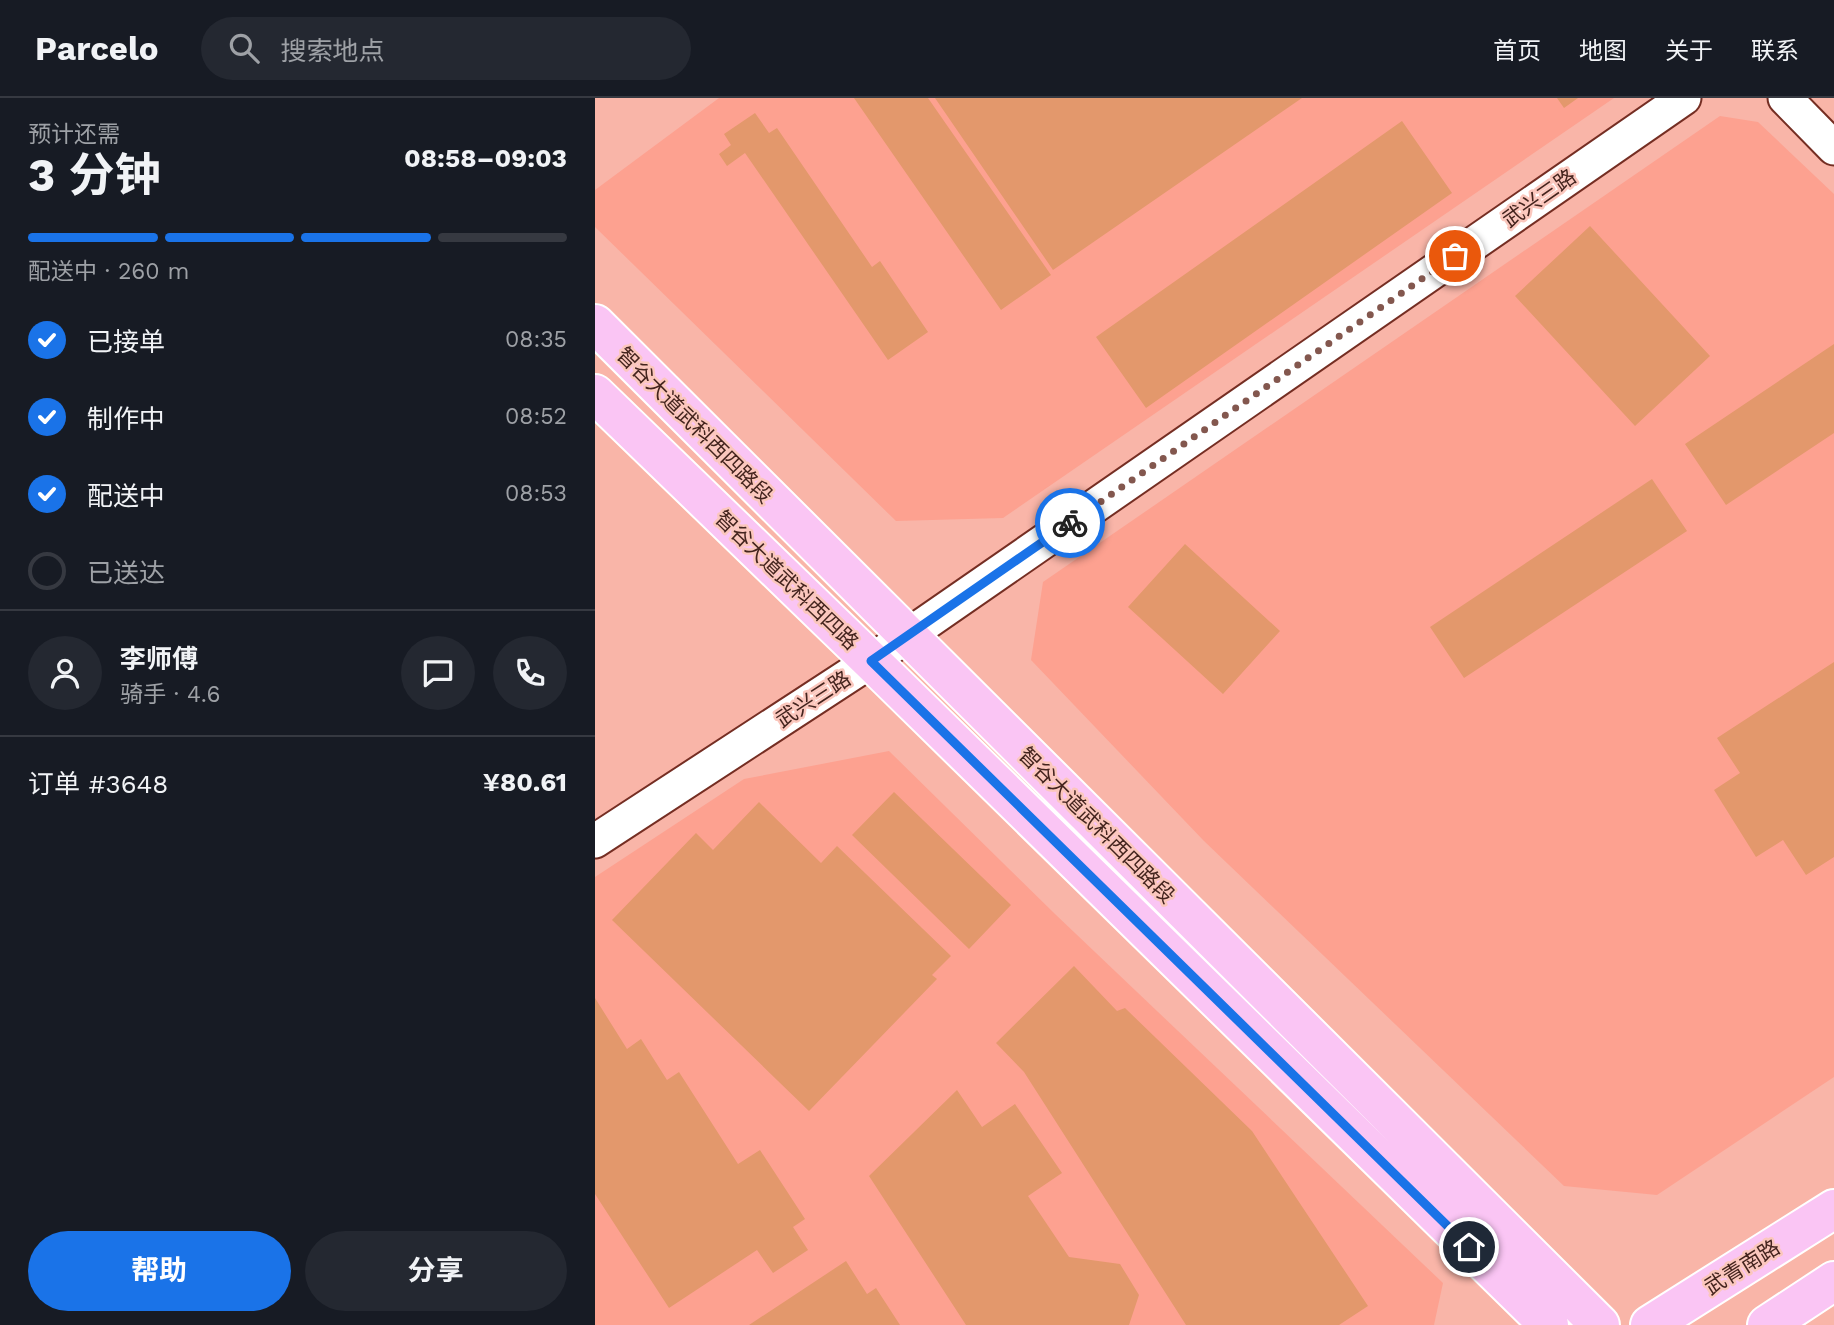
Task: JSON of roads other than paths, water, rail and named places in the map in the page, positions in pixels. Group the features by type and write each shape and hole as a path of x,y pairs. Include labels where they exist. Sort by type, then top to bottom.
{"main road":[{"name":"智谷大道武科西四路段","path":"595,324 1600,1325"},
{"name":"智谷大道武科西四路","path":"595,394 1549,1325"},
{"name":"武青南路","path":"1650,1325 1834,1209"},
{"path":"1767,1325 1834,1281"}],"street":[{"name":"武兴三路","path":"595,841 871,661 1684,98"},
{"path":"1785,98 1834,148"}]}
